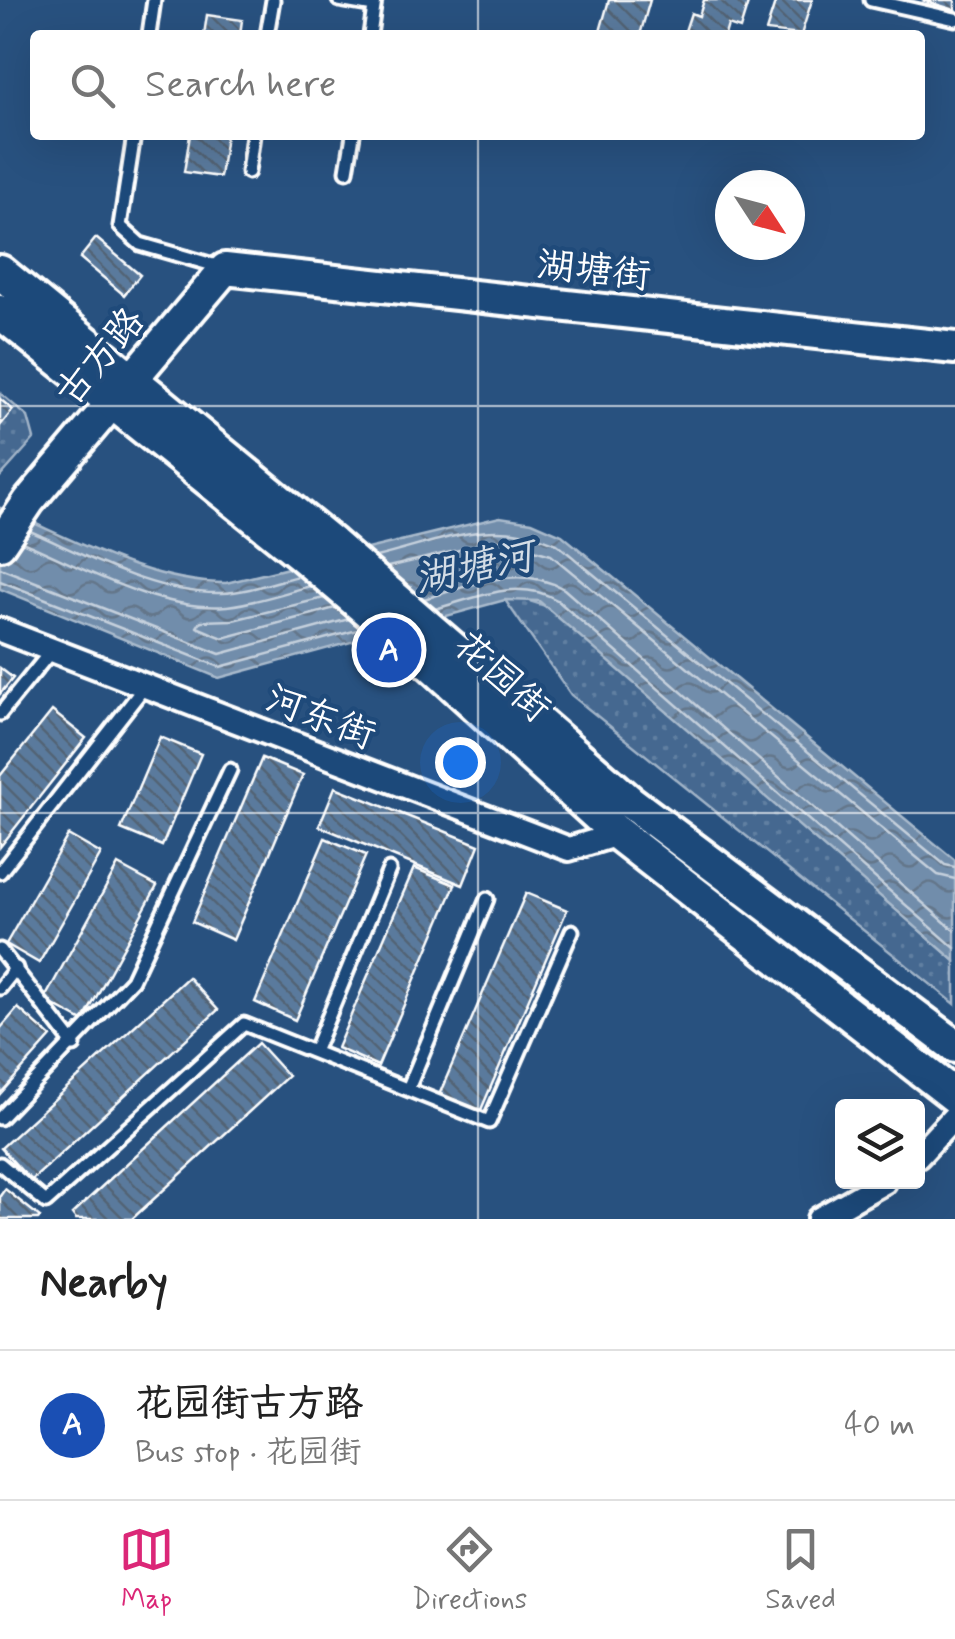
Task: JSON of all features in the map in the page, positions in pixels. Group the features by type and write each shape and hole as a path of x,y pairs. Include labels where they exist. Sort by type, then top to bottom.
{"main road":[{"name":"花园街","path":"0,272 121,394"},
{"name":"花园街","path":"0,312 121,394 630,802 955,1046"},
{"name":"花园街","path":"440,653 618,834 955,1096"}],"street":[{"name":"湖塘街","path":"224,268 955,348"},
{"name":"古方路","path":"0,544 29,501 224,268"},
{"name":"河东街","path":"0,630 569,849 618,834"},
{"path":"925,1148 955,1116"},
{"path":"818,1219 872,1189"}],"lane":[{"path":"150,30 154,0"},
{"path":"269,30 272,0"},
{"path":"339,0 375,3 371,30"},
{"path":"871,0 955,19"},
{"path":"133,140 120,226 140,244 224,268"},
{"path":"248,172 252,140"},
{"path":"346,170 351,140"},
{"path":"0,714 52,650"},
{"path":"0,872 145,686"},
{"path":"0,1118 132,980 230,770"},
{"path":"314,1052 389,870"},
{"path":"408,1089 487,899"},
{"path":"0,1164 46,1202 244,1024 490,1122 572,931"},
{"path":"0,950 74,1044"},
{"path":"0,988 16,968"}],"shaded area":[{"path":"0,393 28,417 34,439 0,477"},
{"path":"520,598 552,608 955,961 955,1004 571,695 505,600"}],"water":[{"name":"湖塘河","path":"0,508 139,567 168,576 226,583 500,517 532,522 562,535 955,860 955,961 539,601 505,600 219,678 0,589"}],"building":[{"path":"609,0 650,0 641,30 600,30"},
{"path":"704,0 749,0 740,29 728,25 726,30 685,30 691,13 699,16"},
{"path":"776,0 812,0 803,30 766,30"},
{"path":"922,0 955,0 955,10"},
{"path":"207,15 242,20 241,30 205,30"},
{"path":"189,140 225,140 220,177 184,172"},
{"path":"96,238 140,275 124,295 80,258"},
{"path":"0,399 13,410 0,426"},
{"path":"0,668 13,678 0,694"},
{"path":"52,711 86,738 0,847 0,776"},
{"path":"160,737 201,754 162,846 121,829"},
{"path":"262,758 303,775 233,940 192,922"},
{"path":"335,787 479,845 463,885 319,826"},
{"path":"68,835 101,854 39,963 6,944"},
{"path":"325,838 366,855 295,1020 255,1002"},
{"path":"118,865 157,886 83,1021 44,1000"},
{"path":"414,868 455,885 378,1066 337,1048"},
{"path":"526,893 567,910 480,1112 439,1095"},
{"path":"188,977 218,1010 31,1181 1,1148"},
{"path":"18,1008 51,1037 0,1094 0,1029"},
{"path":"258,1043 288,1076 132,1219 76,1219 72,1214"},
{"path":"5,1189 40,1217 0,1219 0,1196"}],"place":[{"name":"花园街古方路","path":"389,650"}]}
